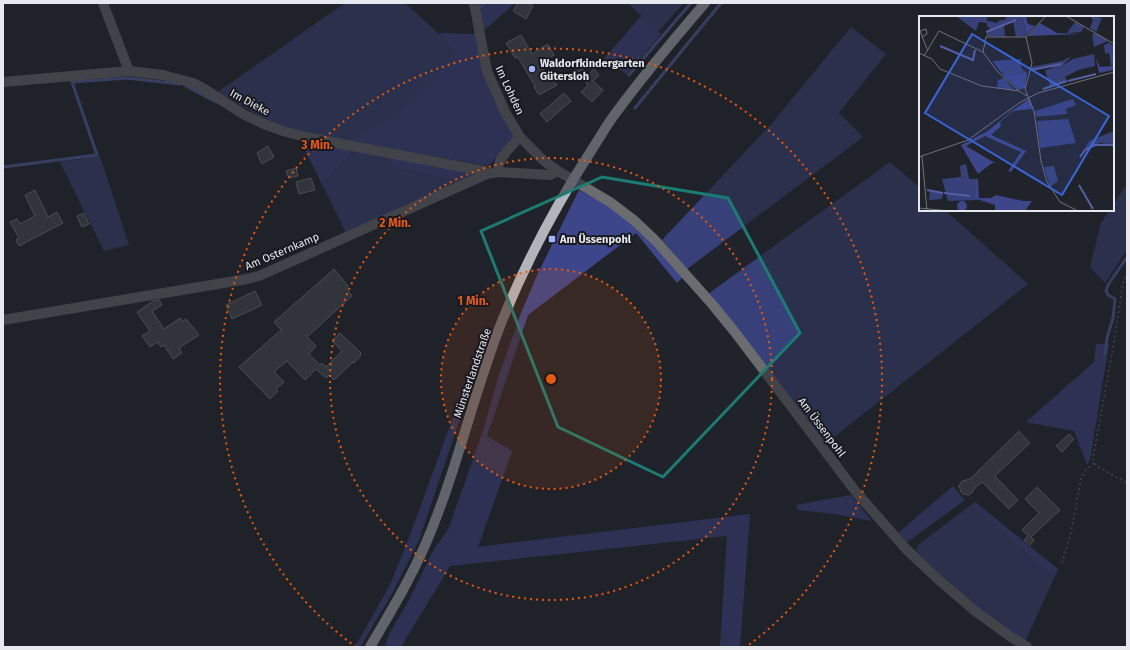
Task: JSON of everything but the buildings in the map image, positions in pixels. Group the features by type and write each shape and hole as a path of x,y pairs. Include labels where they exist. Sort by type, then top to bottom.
{"main road":[{"name":"Münsterlandstraße","path":"370,647 400,597 426,543 441,503 502,321 534,251 552,216 572,180 614,116 667,47 705,3"}],"street":[{"path":"103,3 129,71"},
{"name":"Im Lohden","path":"474,3 486,71 505,112 520,137 544,161 572,180"},
{"name":"Im Dieke","path":"3,82 129,71 163,75 192,83 203,88 243,114 264,124 305,138 484,171 487,174"},
{"path":"498,172 502,157 520,137"},
{"name":"Am Osternkamp","path":"3,320 240,281 259,276 487,174 498,172 550,175 558,171"},
{"name":"Am Üssenpohl","path":"572,180 610,202 635,221 712,304 856,492 906,549 975,611 1027,647"}],"path":[{"path":"1127,273 1123,284 1093,458 1094,463 1098,467 1127,483"},
{"path":"1062,563 1071,532 1081,479 1086,470 1094,463"}],"highlighted area":[{"path":"602,177 728,198 800,333 663,477 558,427 481,231"}],"shaded area":[{"path":"345,3 405,3 438,33 458,54 395,115 347,140 323,137 267,120 218,92"},
{"path":"487,3 515,3 482,32 479,11"},
{"path":"628,3 684,3 658,32"},
{"path":"641,16 661,34 627,74 603,60"},
{"path":"851,27 886,54 839,113 863,137 687,269 662,240 774,121"},
{"path":"438,33 475,34 516,137 488,166 347,140 395,115 457,54"},
{"path":"300,140 355,151 322,184"},
{"path":"355,151 388,157 394,168 459,181 346,233 322,184"},
{"path":"100,156 129,245 104,251 60,162"},
{"path":"388,157 473,172 473,175 459,181 394,168"},
{"path":"890,162 919,187 919,211 946,211 1028,284 825,444 708,294"},
{"path":"1127,184 1127,250 1105,283 1090,267 1101,223 1109,211 1114,211 1114,204"},
{"path":"579,190 607,205 645,233 683,277 677,283 636,233 528,315 487,436 512,451 478,547 750,514 740,647 720,647 727,536 450,566 401,647 385,647 389,634 408,602 434,549 448,530 482,434 499,375 521,313 538,273"},
{"path":"487,339 419,540 393,592 360,647 355,647 390,585 407,543 480,344"},
{"path":"1096,344 1109,344 1090,460 1087,465 1074,431 1026,422 1094,362"},
{"path":"953,486 965,500 906,543 897,534"},
{"path":"851,495 872,521 834,514 798,510 796,505"},
{"path":"975,502 975,509 1054,578 1025,642 977,608 916,551 918,545"},
{"path":"975,502 1058,569 1054,578 975,509"}],"waterway":[{"path":"480,7 485,3"},
{"path":"629,75 691,3"},
{"path":"635,108 721,3"},
{"path":"3,167 97,155 72,82 127,78 180,84"},
{"path":"186,86 216,102"},
{"path":"1105,354 1107,338 1113,318 1115,299 1108,295 1106,291 1108,285 1127,257"}],"place":[{"name":"Waldorfkindergarten Gütersloh","path":"532,69"},
{"name":"Am Üssenpohl","path":"552,239"}]}
